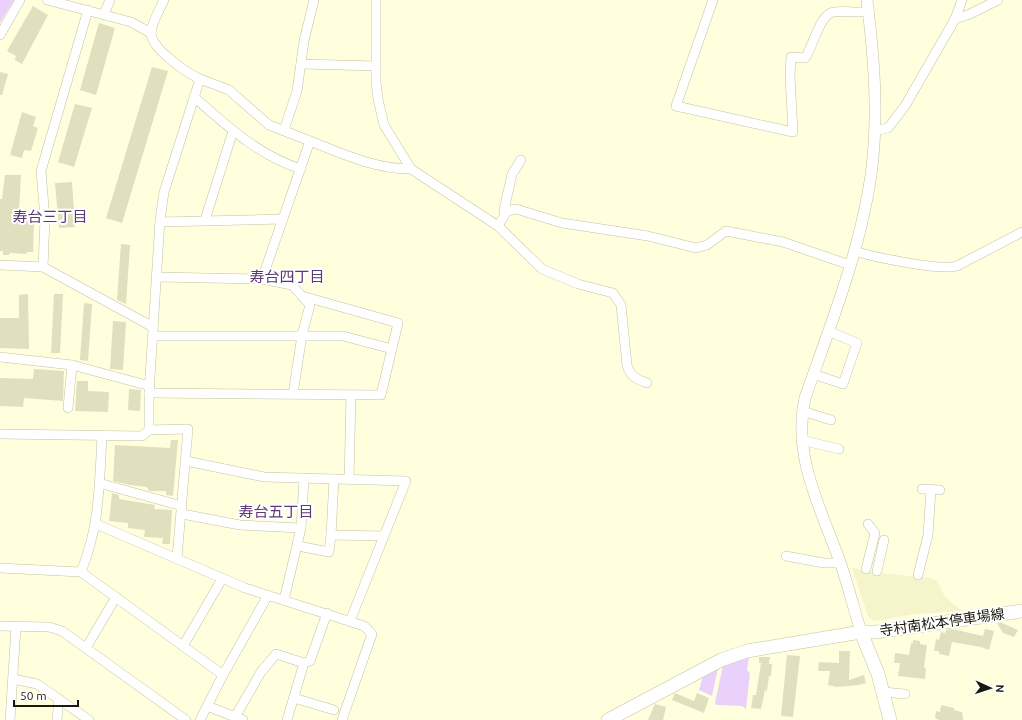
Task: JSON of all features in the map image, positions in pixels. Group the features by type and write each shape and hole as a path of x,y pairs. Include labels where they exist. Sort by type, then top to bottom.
{"main road":[{"name":"寺村南松本停車場線","path":"608,720 721,660 747,652 861,632 877,632 1022,611"},
{"path":"861,632 883,692 890,720"}],"street":[{"path":"0,35 20,0"},
{"path":"47,0 131,22 151,33"},
{"path":"104,14 110,0"},
{"path":"164,0 151,33 155,45 189,75 229,90 269,125 368,163 394,169 411,169"},
{"path":"284,130 297,91 302,64 304,41 314,0"},
{"path":"376,0 376,66 378,99 384,125 411,169 498,226 542,269 578,284 613,293 621,305 627,365 630,373 638,380 647,383"},
{"path":"713,0 676,106 793,132 790,76 792,57 805,58 825,16 832,12 862,12 868,5"},
{"path":"875,131 888,128 905,106 955,19 962,0"},
{"path":"955,19 970,14 998,0"},
{"path":"861,632 840,563 806,470 801,440 802,411 850,265 866,203 875,131 874,73 868,5"},
{"path":"43,267 45,219 41,171 88,10"},
{"path":"302,64 376,66"},
{"path":"149,430 149,390 160,222 164,192 200,79"},
{"path":"194,97 233,131 270,157 301,169"},
{"path":"205,220 233,131"},
{"path":"262,279 310,141"},
{"path":"507,211 504,210 512,174 521,160"},
{"path":"498,226 507,211 516,209 562,223 648,236 696,248 708,245 726,231 783,242 850,265"},
{"path":"160,222 283,219"},
{"path":"854,251 933,267 949,268 1022,232"},
{"path":"0,265 43,267 153,332 343,336 392,349"},
{"path":"157,277 262,279 292,284 310,305 302,335 293,394"},
{"path":"0,356 72,365 149,390 381,395 398,323 302,296"},
{"path":"813,374 843,384 857,342 828,332"},
{"path":"68,408 72,365"},
{"path":"349,479 351,395"},
{"path":"802,411 831,420"},
{"path":"0,434 102,437 142,436 149,430 188,429 177,558"},
{"path":"81,572 90,549 96,524 102,437"},
{"path":"801,440 839,449"},
{"path":"186,461 246,475 304,479 406,481 350,620"},
{"path":"284,600 298,546 301,528 304,479"},
{"path":"298,546 330,552 334,479"},
{"path":"99,483 182,510 240,525 301,528"},
{"path":"918,575 928,535 931,490"},
{"path":"96,524 177,558 222,579 327,614 350,620 364,626 372,634 342,720"},
{"path":"866,569 875,533 868,524"},
{"path":"331,535 384,536"},
{"path":"877,571 884,540"},
{"path":"786,556 824,563 840,563"},
{"path":"0,568 81,572 222,674"},
{"path":"183,646 222,579"},
{"path":"200,720 222,674 268,595"},
{"path":"86,648 116,598"},
{"path":"207,706 239,719 261,672 276,654 304,663 310,661 327,614"},
{"path":"0,626 50,627 62,631 186,720"},
{"path":"10,720 16,627"},
{"path":"287,720 304,663"},
{"path":"13,679 37,684 89,720"},
{"path":"883,692 905,694"},
{"path":"294,698 334,710"},
{"path":"57,720 59,699"}],"shaded area":[{"path":"0,0 14,0 0,23"},
{"path":"852,568 878,573 931,578 937,581 945,597 962,611 915,614 874,621 868,616"},
{"path":"749,657 747,670 750,673 746,709 742,706 717,705 715,703 723,665"},
{"path":"718,668 712,696 699,690 703,676"}],"building":[{"path":"33,6 48,15 22,64 15,60 16,56 7,51"},
{"path":"99,23 115,28 96,95 80,90"},
{"path":"152,67 168,71 122,223 106,218"},
{"path":"0,72 8,74 2,95 0,95"},
{"path":"75,104 92,108 74,167 58,162"},
{"path":"22,112 36,117 33,126 38,128 31,151 24,150 22,158 10,155"},
{"path":"5,175 21,175 19,212 27,212 27,221 34,221 33,252 27,252 27,254 10,253 9,255 3,255 3,251 0,251 0,199 2,199"},
{"path":"72,182 75,227 59,228 55,183"},
{"path":"121,244 130,245 126,304 117,300"},
{"path":"28,294 29,349 0,348 0,318 19,318 19,295"},
{"path":"54,294 63,294 60,353 51,353"},
{"path":"84,303 92,304 88,361 80,360"},
{"path":"113,321 126,322 123,370 110,369"},
{"path":"34,369 64,371 63,401 24,398 23,407 0,406 0,378 33,379"},
{"path":"77,381 88,381 88,391 109,392 108,412 75,411"},
{"path":"129,389 141,390 140,411 128,410"},
{"path":"171,440 178,440 173,496 166,495 166,491 149,491 147,487 113,481 115,445 170,448"},
{"path":"112,493 119,495 119,499 155,505 154,509 172,510 170,544 162,544 163,538 144,537 145,530 128,528 128,523 109,521"},
{"path":"1000,622 1018,630 1014,637 1003,633 997,623"},
{"path":"952,629 983,636 985,629 994,631 989,650 981,647 952,642 949,656 939,654 939,651 934,651 936,639 939,640 941,632 945,633 946,630"},
{"path":"913,640 920,641 920,644 927,645 924,667 926,669 925,679 898,676 900,663 894,663 895,653 909,655"},
{"path":"839,651 850,651 849,680 864,675 866,683 837,687 828,685 830,671 818,671 819,662 839,663"},
{"path":"787,655 800,656 793,717 781,716"},
{"path":"759,657 770,657 769,664 772,664 771,676 769,676 767,691 765,690 761,709 751,708 753,695 756,695 761,663 759,663"},
{"path":"675,693 694,701 697,693 709,698 704,713 672,700"},
{"path":"655,704 666,707 663,720 648,720"},
{"path":"941,705 954,708 954,710 962,712 963,720 939,720 935,718 936,711 940,712"}],"district":[{"name":"寿台三丁目","path":"50,216"},
{"name":"寿台四丁目","path":"287,276"},
{"name":"寿台五丁目","path":"276,511"}]}
